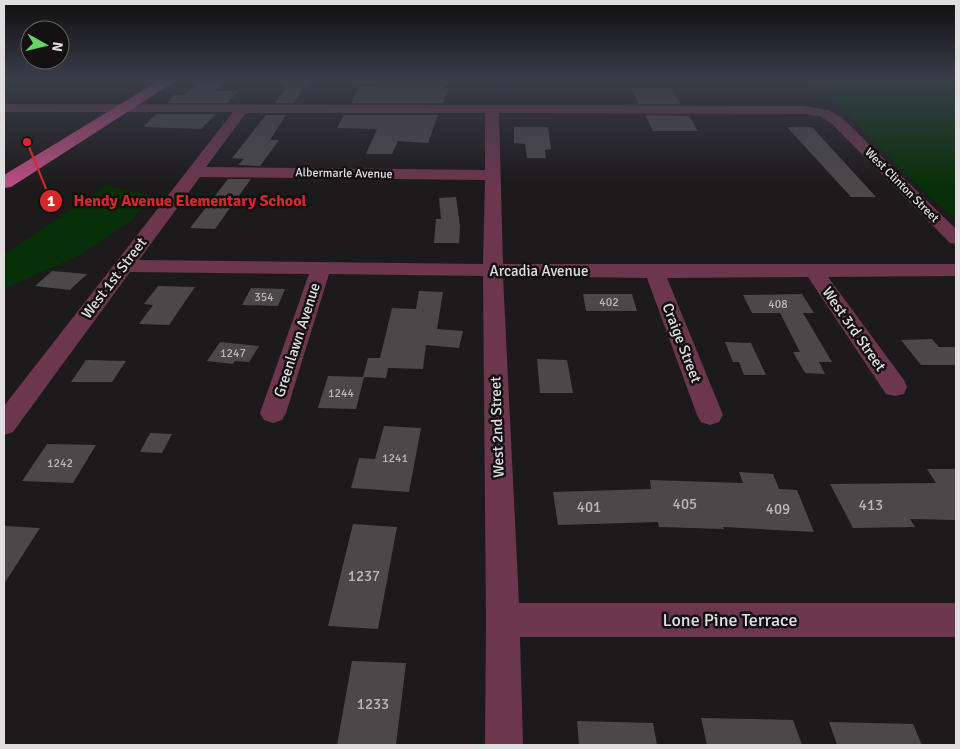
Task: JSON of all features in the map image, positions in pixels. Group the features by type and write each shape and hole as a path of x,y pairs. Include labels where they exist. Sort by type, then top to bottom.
{"main road":[{"path":"4,183 112,115"}],"street":[{"name":"West 1st Street","path":"4,425 122,266 238,115"},
{"name":"West 2nd Street","path":"492,115 493,271 503,620 504,745"},
{"name":"West Clinton Street","path":"827,115 836,120 956,239"},
{"name":"Albermarle Avenue","path":"196,172 492,175"},
{"name":"Arcadia Avenue","path":"122,266 655,272 956,270"},
{"name":"Greenlawn Avenue","path":"272,413 320,268"},
{"name":"West 3rd Street","path":"813,270 895,387"},
{"name":"Craige Street","path":"655,272 710,415"},
{"name":"Lone Pine Terrace","path":"503,620 956,620"}],"green space":[{"path":"848,115 956,115 956,220 902,171"},
{"path":"105,186 151,195 132,220 76,257 4,289 4,255"}],"building":[{"path":"155,115 215,115 201,129 143,127"},
{"path":"266,115 286,115 270,140 279,140 260,166 238,165 244,159 232,158"},
{"path":"344,115 438,115 428,143 398,141 392,154 366,154 377,129 337,128"},
{"path":"645,115 689,116 698,131 653,131"},
{"path":"514,127 548,127 551,149 545,150 546,158 527,158 525,144 514,143"},
{"path":"787,127 812,127 876,197 851,197"},
{"path":"228,179 251,179 215,229 190,228"},
{"path":"456,197 460,226 459,243 434,243 436,219 441,219 439,198"},
{"path":"52,271 87,274 70,290 35,286"},
{"path":"158,286 195,287 169,325 139,324 153,305 144,304"},
{"path":"251,288 285,289 278,306 242,305"},
{"path":"419,291 443,292 437,329 463,331 459,348 426,345 423,369 388,368 386,378 364,377 356,409 318,408 328,376 363,377 368,358 380,358 392,308 416,309"},
{"path":"583,294 632,294 637,311 586,311"},
{"path":"802,294 814,313 803,313 832,362 819,362 825,374 805,373 793,352 800,352 780,313 752,313 743,295"},
{"path":"932,339 939,347 956,347 956,365 921,365 901,340"},
{"path":"220,342 259,346 249,362 235,361 233,364 207,361"},
{"path":"725,342 751,343 766,375 744,375 739,362 733,362"},
{"path":"537,359 567,360 573,393 540,393"},
{"path":"86,360 126,361 112,382 71,382"},
{"path":"384,426 421,428 409,492 351,488 359,458 375,459"},
{"path":"150,433 172,434 162,453 140,452"},
{"path":"47,444 96,445 73,483 22,481"},
{"path":"927,469 956,469 956,520 910,519 915,527 853,528 830,484 936,483"},
{"path":"739,472 773,474 779,489 797,490 814,532 723,527 724,529 659,527 658,522 558,525 553,492 651,489 650,480 743,483"},
{"path":"353,524 397,527 378,629 328,626"},
{"path":"4,526 40,528 4,584"},
{"path":"352,661 406,663 396,745 337,745"},
{"path":"701,718 793,720 802,745 707,745"},
{"path":"577,721 653,723 657,745 579,745"},
{"path":"829,722 913,724 922,745 837,745"}],"place":[{"name":"Hendy Avenue Elementary School","path":"27,142"}]}
